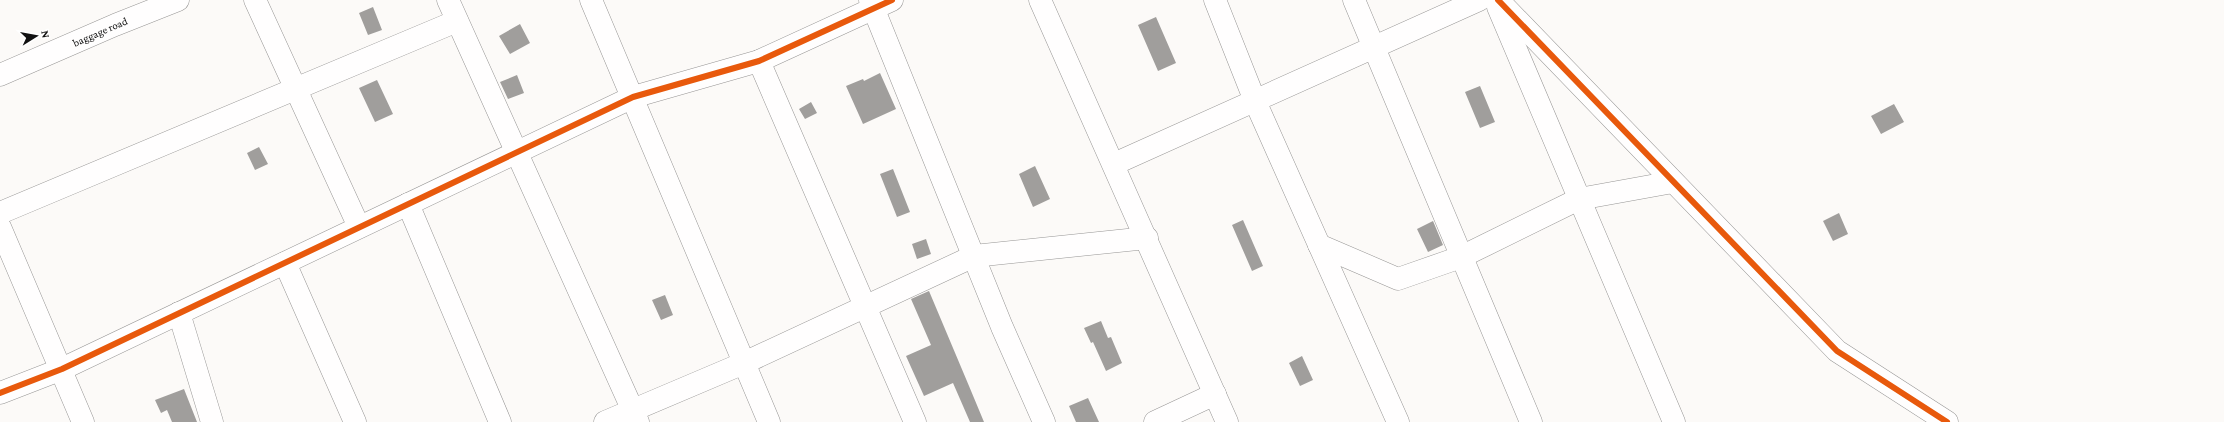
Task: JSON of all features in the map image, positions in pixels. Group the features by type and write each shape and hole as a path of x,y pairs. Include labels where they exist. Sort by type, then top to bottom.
{"street":[{"name":"baggage road","path":"0,75 178,0"},
{"path":"255,0 359,227"},
{"path":"448,0 515,153 636,416"},
{"path":"591,0 769,422"},
{"path":"1040,0 1147,238 1227,422"},
{"path":"1215,0 1255,101 1398,422"},
{"path":"1354,0 1529,421"},
{"path":"1114,164 1479,0"},
{"path":"1495,0 1674,422"},
{"path":"1498,0 1836,351 1946,422"},
{"path":"0,393 62,369 633,97 759,60 879,3 974,256 1044,422"},
{"path":"0,213 296,90 457,21"},
{"path":"759,60 915,422"},
{"path":"1319,245 1398,279 1461,256 1579,199 1673,182"},
{"path":"408,204 500,422"},
{"path":"0,227 62,369 83,422"},
{"path":"605,422 636,416 744,363 974,256 1147,238"},
{"path":"285,263 355,422"},
{"path":"179,313 212,422"},
{"path":"1155,422 1215,394"}],"building":[{"path":"373,7 382,30 368,35 359,13"},
{"path":"1156,17 1176,63 1158,71 1138,25"},
{"path":"520,24 530,43 510,54 499,36"},
{"path":"880,73 896,109 863,124 846,86 863,79 864,81"},
{"path":"517,75 524,93 508,99 500,82"},
{"path":"377,80 393,114 375,122 359,88"},
{"path":"1480,86 1495,122 1480,128 1465,92"},
{"path":"811,102 817,113 805,119 799,109"},
{"path":"1894,104 1904,122 1881,134 1871,116"},
{"path":"259,147 268,164 255,170 247,153"},
{"path":"1035,166 1050,199 1033,207 1019,174"},
{"path":"893,169 910,212 897,217 880,174"},
{"path":"1839,213 1848,234 1833,241 1823,221"},
{"path":"1243,220 1263,266 1252,271 1232,225"},
{"path":"1433,221 1443,245 1428,252 1417,229"},
{"path":"926,239 931,254 917,259 912,244"},
{"path":"929,291 984,422 970,422 953,383 924,396 906,356 931,345 911,299"},
{"path":"665,295 673,315 661,320 652,300"},
{"path":"1101,321 1108,338 1111,337 1122,363 1106,371 1093,342 1091,343 1084,328"},
{"path":"1302,356 1313,380 1300,386 1289,363"},
{"path":"184,389 197,422 172,422 167,410 161,413 155,400"},
{"path":"1088,398 1099,422 1076,422 1069,406"}],"cycle path":[{"path":"0,393 62,369 633,97 759,61 892,0"},
{"path":"1498,0 1837,351 1947,422"}]}
